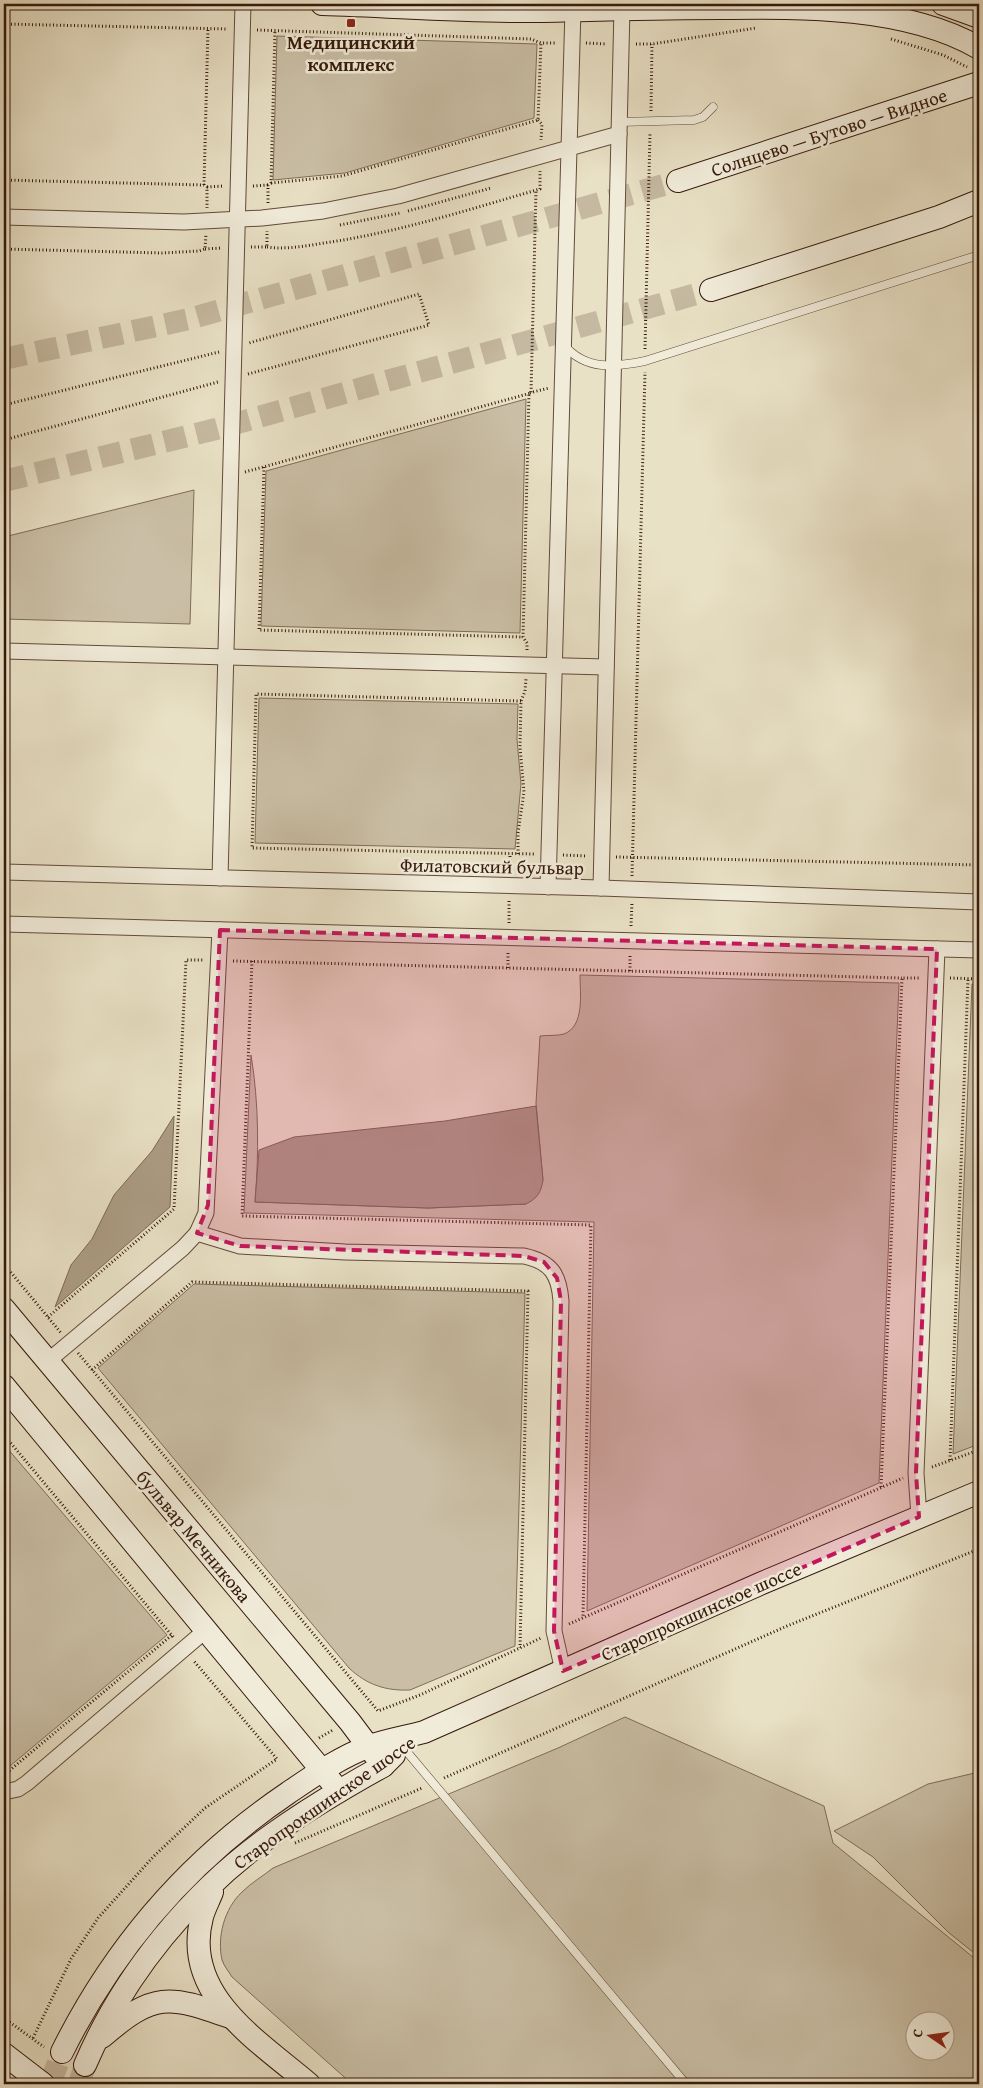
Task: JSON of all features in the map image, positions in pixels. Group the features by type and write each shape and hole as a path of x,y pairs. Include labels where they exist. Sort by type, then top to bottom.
{"street":[{"path":"220,878 243,4"},
{"path":"322,4 537,11 588,7 772,8 860,12 929,27 975,46"},
{"path":"943,4 979,17"},
{"path":"548,887 572,43 588,7"},
{"path":"601,888 622,8"},
{"name":"Солнцево — Бутово — Видное","path":"678,181 974,76"},
{"path":"4,217 184,222 237,220 346,207 408,194 569,149 619,128"},
{"path":"939,217 979,201"},
{"path":"711,290 939,217 979,207"},
{"path":"4,651 606,667"},
{"name":"Филатовский бульвар","path":"4,872 601,888 979,902"},
{"path":"4,924 979,950"},
{"path":"48,1362 184,1248 197,1233 208,1205 220,930"},
{"path":"919,1517 916,1473 938,949"},
{"path":"197,1233 240,1246 345,1252 524,1256 544,1262 552,1270 560,1288 561,1301 554,1631 563,1671"},
{"name":"бульвар Мечникова","path":"4,1309 369,1746 383,1766"},
{"path":"6,1394 206,1630 339,1791"},
{"name":"Старопрокшинское шоссе","path":"230,2017 175,2000 155,2002 135,2011 90,2055 128,1984 173,1927 218,1878 273,1834 339,1791 383,1766 402,1746 424,1732 762,1583 979,1492"},
{"path":"4,1792 18,1789 27,1783 206,1630"},
{"name":"Старопрокшинское шоссе","path":"62,2052 77,2021 114,1963 154,1910 215,1848 247,1820 322,1770 369,1746 424,1732"},
{"path":"218,1878 201,1918 199,1949 202,1973 213,1994 230,2017 309,2084"},
{"path":"4,2054 43,2084"}],"lane":[{"path":"619,128 651,120 694,120 702,117 713,107"},
{"path":"563,344 583,361 614,367 645,361 979,254"},
{"path":"402,1746 686,2084"}],"path":[{"path":"4,24 275,30 621,44 652,44 762,27"},
{"path":"204,185 208,28"},
{"path":"275,30 270,184 342,176 538,120"},
{"path":"883,37 943,55 974,76"},
{"path":"267,247 312,245 384,232 540,189 542,124 538,120 541,42"},
{"path":"630,971 652,44"},
{"path":"533,142 541,140"},
{"path":"518,854 518,833 524,792 520,747 521,701 525,691 527,643 523,636 536,190"},
{"path":"268,202 277,201"},
{"path":"230,476 562,384"},
{"path":"264,467 259,630 523,636"},
{"path":"521,701 256,694 252,848 633,858 979,864"},
{"path":"508,968 510,854"},
{"path":"48,1317 174,1209 186,960 979,979"},
{"path":"881,1487 902,978"},
{"path":"950,1460 968,978"},
{"path":"4,1264 378,1711 420,1695 554,1631 881,1487 979,1450"},
{"path":"92,1370 192,1282 528,1291 520,1648"},
{"path":"4,1435 277,1759 206,1808 153,1858 98,1918 71,1959 33,2038"},
{"path":"4,1446 9,1442"},
{"path":"290,1846 787,1626 979,1549"},
{"path":"4,1775 172,1635"},
{"path":"316,1739 336,1729"}],"highlighted area":[{"path":"220,930 937,949 916,1473 919,1517 563,1671 554,1631 561,1301 557,1278 544,1262 524,1256 240,1246 197,1233 208,1205"}],"shaded area":[{"path":"277,36 537,44 534,118 345,173 273,180"},
{"path":"526,399 520,633 261,626 266,471"},
{"path":"194,490 190,624 4,619 4,537"},
{"path":"259,698 518,704 517,739 521,784 515,849 255,843"},
{"path":"580,975 899,983 879,1483 587,1611 594,1222 244,1213 251,1055 256,1091 257,1165 255,1202 428,1208 526,1204 543,1180 536,1103 540,1036 564,1034 571,1030 575,1024 580,1008"},
{"path":"972,984 979,984 979,1444 953,1454"},
{"path":"536,1106 543,1180 538,1194 526,1204 428,1208 255,1202 259,1150 294,1137 445,1121"},
{"path":"174,1116 170,1207 55,1307 71,1265 92,1239 114,1195 152,1151"},
{"path":"194,1284 525,1293 515,1646 410,1690 377,1686 363,1679 349,1668 98,1368"},
{"path":"7,1448 167,1635 4,1771 4,1451"},
{"path":"625,1717 824,1806 833,1843 979,1962 979,2084 352,2084 232,1977 222,1960 220,1942 226,1915 242,1892 273,1868 558,1748"},
{"path":"979,1772 979,1957 948,1932 873,1857 834,1831 928,1784"}],"tunnel":[{"path":"4,359 189,319 678,181"},
{"path":"4,481 216,429 711,290"},
{"path":"50,2084 62,2052"},
{"path":"79,2084 85,2065"}],"place":[{"name":"Медицинский комплекс","path":"351,23"}]}
